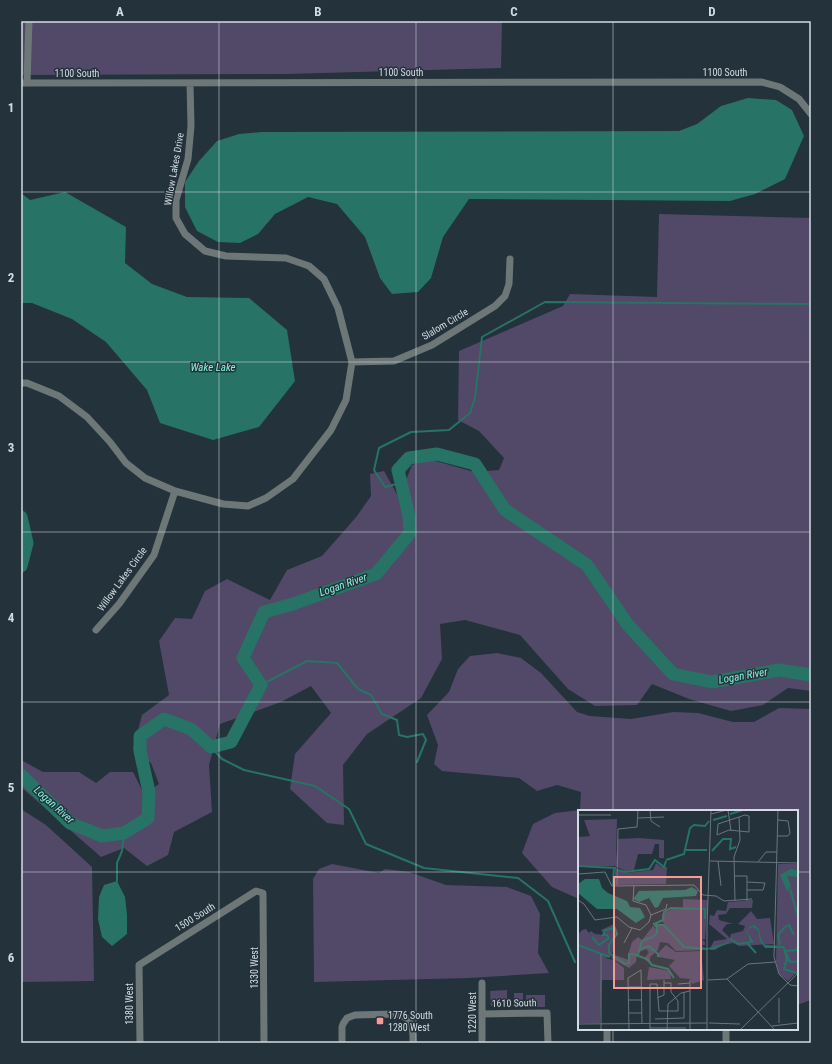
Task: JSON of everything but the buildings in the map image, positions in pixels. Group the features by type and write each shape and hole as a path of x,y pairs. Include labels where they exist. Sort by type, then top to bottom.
{"street":[{"path":"24,83 28,21"},
{"name":"1100 South","path":"24,83 762,82 780,86 798,99 811,114"},
{"name":"Willow Lakes Drive","path":"21,383 59,396 86,417 110,442 126,464 145,478 175,491 223,504 248,506 266,498 293,479 331,430 346,400 352,362 338,308 324,279 309,266 286,258 226,256 205,251 185,234 176,218 176,200 188,159 191,126 190,83"},
{"name":"Slalom Circle","path":"352,362 394,361 432,345 495,306 504,296 509,284 510,259"},
{"name":"Willow Lakes Circle","path":"96,630 119,604 154,555 175,491"},
{"name":"1500 South","path":"139,965 256,891 264,893"},
{"name":"1330 West","path":"264,893 264,1043"},
{"name":"1380 West","path":"139,965 140,1043"},
{"name":"1220 West","path":"482,983 482,1043"},
{"name":"1610 South","path":"482,1014 547,1013 548,1043"},
{"path":"342,1043 343,1024 347,1018 355,1015 397,1014 407,1018 411,1023 413,1043"},
{"path":"607,1030 607,1043"},
{"path":"726,1030 726,1043"}],"shaded area":[{"path":"21,21 502,21 501,68 287,74 21,75"},
{"path":"659,214 811,218 811,691 788,688 763,705 731,711 689,699 652,684 637,705 595,706 568,689 520,635 465,620 440,624 442,659 421,698 367,734 343,765 344,825 327,823 290,789 295,754 331,713 311,686 281,702 220,724 209,765 212,812 174,832 168,855 147,866 124,848 101,857 21,787 21,760 43,772 79,772 96,783 110,772 133,772 144,794 159,784 151,763 133,749 142,715 169,695 159,641 175,618 192,619 205,591 227,579 270,600 287,570 322,556 357,516 371,496 370,474 384,471 399,498 412,465 429,459 474,472 499,470 504,458 479,431 458,420 459,351 563,306 570,294 657,297"},
{"path":"497,653 521,658 541,673 577,712 590,716 631,719 673,712 698,713 733,722 754,722 779,708 811,709 811,1000 798,1005 798,810 580,810 581,792 557,785 537,791 519,778 442,771 434,764 438,745 427,715 449,692 458,669 470,656"},
{"path":"21,809 46,825 92,867 94,981 21,982"},
{"path":"578,810 578,899 552,887 522,853 533,824 555,813"},
{"path":"332,864 379,873 385,869 409,872 446,885 507,887 531,896 540,914 538,953 549,973 469,978 314,982 313,879 319,869"},
{"path":"507,990 507,1005 491,1006 490,991"},
{"path":"514,993 523,993 523,1004 514,1004"},
{"path":"526,995 545,995 545,1007 526,1007"}],"water":[{"path":"748,98 776,100 792,110 804,136 785,179 755,194 730,201 469,199 443,237 431,278 418,292 392,294 380,278 365,237 337,204 308,197 275,214 258,234 240,243 218,242 197,231 185,207 185,182 199,161 217,141 239,134 261,132 679,131 697,124 721,106"},
{"name":"Wake Lake","path":"65,192 126,227 125,263 152,284 187,297 249,298 287,330 295,381 259,427 213,440 160,423 147,390 106,342 72,319 32,303 21,303 21,193 30,200"},
{"path":"117,881 125,897 127,934 112,946 102,937 98,919 99,897 104,885"}],"waterway":[{"path":"401,483 385,487 374,470 379,448 411,432 449,430 470,413 475,398 482,337 545,302 811,304"},
{"name":"Logan River","path":"21,775 70,823 102,836 124,833 148,818 149,792 140,751 140,736 164,719 191,729 211,747 231,742 261,685 243,658 264,612 293,604 376,574 410,533 409,516 398,470 409,458 437,454 475,464 505,510 587,565 628,625 673,674 712,682 779,670 811,675"},
{"name":"Logan River","path":"21,517 27,543 21,566"},
{"path":"261,685 307,661 337,663 358,689 371,695 382,714 397,720 399,735 407,737 423,734 426,740 417,762"},
{"path":"211,747 222,759 244,770 315,786 349,809 366,844 424,868 518,878 548,901 575,962"},
{"path":"117,881 117,863 122,851 124,833"}],"place":[{"name":"1776 South 1280 West","path":"380,1021"}]}
